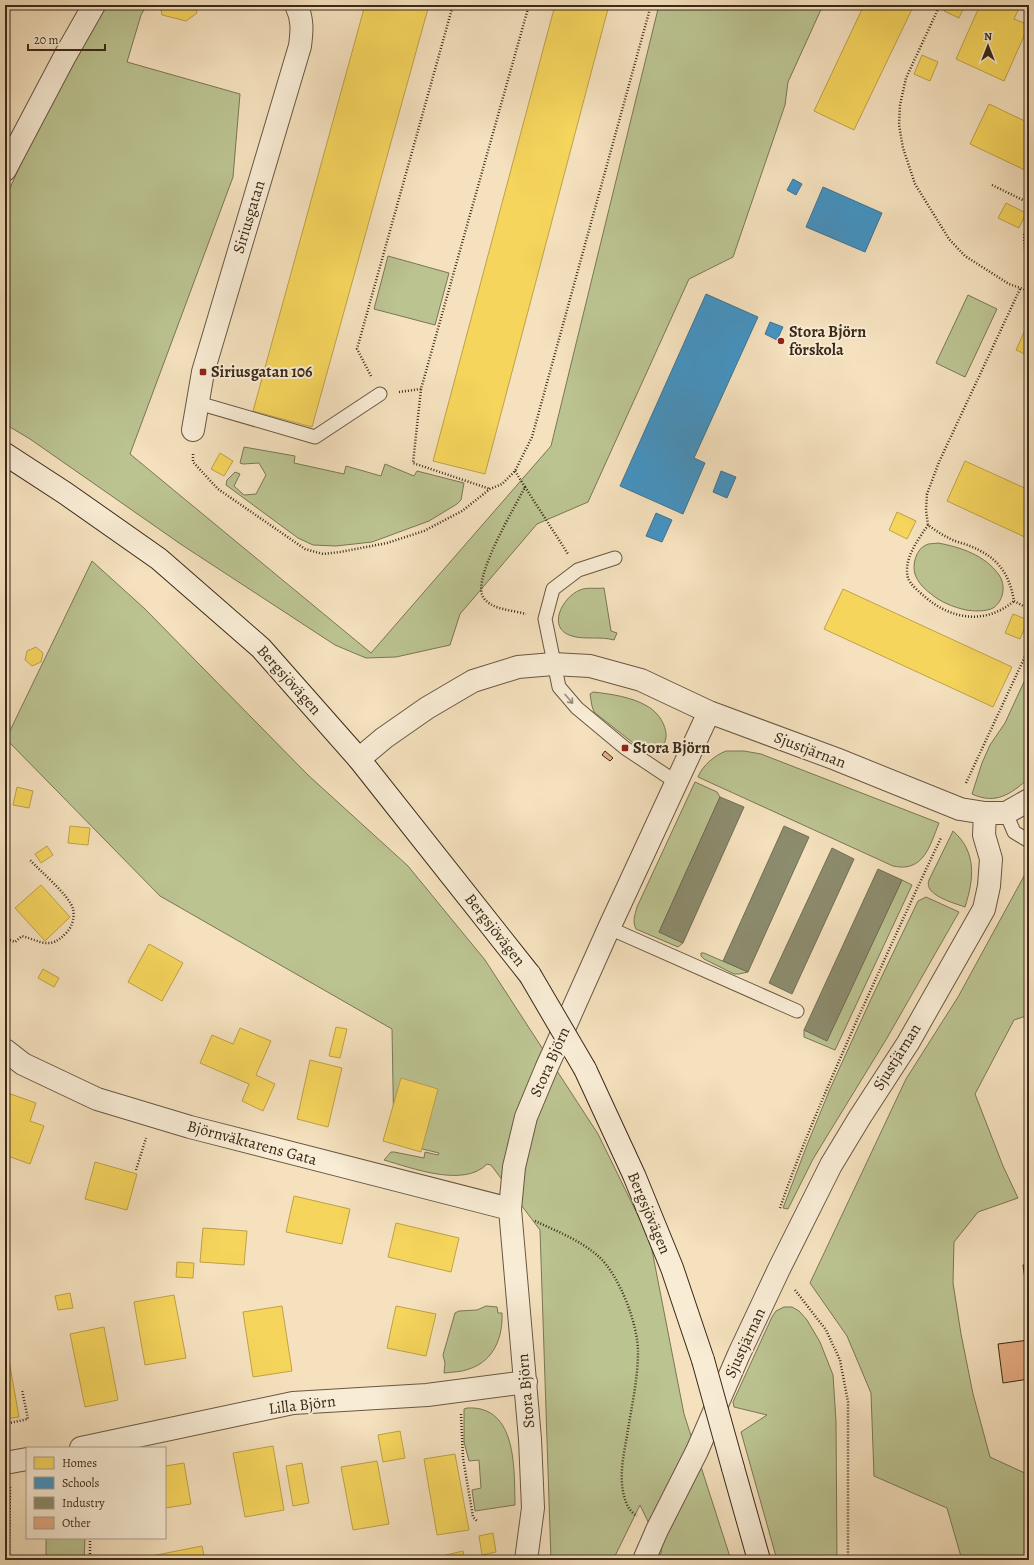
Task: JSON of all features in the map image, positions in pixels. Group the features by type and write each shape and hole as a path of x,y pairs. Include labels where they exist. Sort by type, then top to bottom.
{"street":[{"path":"5,170 65,56 94,5"},
{"name":"Siriusgatan","path":"193,430 203,372 300,46 303,26 296,5"},
{"name":"Bergsjövägen","path":"5,454 65,493 159,559 261,648 359,759 530,976 585,1068 634,1175 672,1268 703,1360 759,1560"},
{"path":"359,759 384,738 427,708 473,681 518,667 553,664 590,666 641,680 709,712"},
{"name":"Stora Björn","path":"526,1560 533,1508 526,1382 510,1209 514,1167 526,1117 609,928 709,712"},
{"name":"Sjustjärnan","path":"644,1560 657,1530 697,1451 739,1354 779,1269 831,1166 860,1117 908,1043 984,909 989,886 990,859 984,835 995,814 960,809 836,759 709,712"},
{"path":"995,814 1029,800"},
{"name":"Björnväktarens Gata","path":"5,1050 23,1064 97,1099 190,1127 510,1209"},
{"name":"Lilla Björn","path":"86,1447 293,1403 427,1395 526,1382"},
{"path":"8,1473 26,1460"}],"lane":[{"path":"198,403 315,437 380,394"},
{"path":"615,558 578,570 553,589 545,619 553,664 559,687 577,708 625,748 676,782"},
{"path":"995,814 1014,832 1029,841"},
{"path":"609,928 797,1011"}],"path":[{"path":"421,389 380,394 357,349 453,5"},
{"path":"490,489 413,463 421,389 529,5"},
{"path":"193,430 193,462 218,489 305,549 323,554 387,543 424,531 462,511 490,489 502,484 515,471 532,437 651,5"},
{"path":"940,5 906,78 900,105 899,125 903,148 916,184 949,239 965,256 1008,284 1028,291 1028,263 1024,235 1029,223"},
{"path":"992,185 1029,203"},
{"path":"1014,601 1008,607 993,614 973,617 951,614 934,605 919,592 908,579 907,563 914,546 928,525 926,494 939,462 1020,289"},
{"path":"515,471 567,552"},
{"path":"525,487 498,537 482,580 481,588 483,597 496,607 545,619"},
{"path":"928,525 949,539 970,546 990,557 1003,568 1012,587 1014,601"},
{"path":"1014,601 1029,609"},
{"path":"966,783 1029,648"},
{"path":"10,940 15,942 22,936 40,943 51,943 64,936 73,921 73,908 68,899 30,860"},
{"path":"136,1170 153,1116"},
{"path":"510,1209 578,1242 599,1256 612,1273 622,1293 633,1319 638,1351 636,1374 622,1463 623,1492 626,1503 632,1513 657,1530"},
{"path":"5,1424 28,1419 22,1390"},
{"path":"460,1406 463,1458 473,1517 477,1521"},
{"path":"8,1473 9,1560"},
{"path":"90,1539 90,1560"}],"green space":[{"path":"107,5 147,5 141,15 127,62 240,94 233,177 130,454 371,653 551,446 659,5 823,5 788,82 785,105 733,257 689,279 588,502 537,524 460,614 450,645 396,657 366,658 335,645 182,545 30,439 5,424 5,199 38,126 100,12"},
{"path":"388,256 449,273 435,325 374,309"},
{"path":"968,295 997,309 965,377 936,363"},
{"path":"244,447 295,456 294,463 344,474 346,466 381,476 385,464 414,476 417,471 464,483 461,500 429,521 372,542 336,546 313,545 298,538 226,485 227,480 235,472 240,474 234,486 244,495 256,494 266,475 259,463 240,463"},
{"path":"938,543 972,553 987,562 993,568 1003,583 1002,597 997,605 987,610 966,610 942,602 923,587 917,579 914,570 917,554 923,547 929,544"},
{"path":"92,561 145,609 308,775 408,866 485,960 598,1134 650,1240 684,1414 731,1560 657,1560 662,1551 640,1505 613,1560 551,1560 540,1230 491,1165 487,1164 477,1171 465,1175 452,1175 423,1171 384,1160 391,1152 424,1158 425,1152 438,1155 439,1153 394,1142 392,1029 160,896 6,739"},
{"path":"604,588 611,631 617,633 614,640 577,637 564,632 560,627 558,620 563,606 568,599 582,589"},
{"path":"1029,671 1029,778 1016,789 996,798 981,797 972,794 982,763 990,745 1005,723"},
{"path":"593,692 628,698 647,706 655,712 661,720 665,729 666,737 664,744 659,748 650,749 637,746 594,712 590,694"},
{"path":"726,751 744,751 761,754 939,823 929,848 919,861 912,865 904,867 893,866 698,777 709,761"},
{"path":"695,782 717,792 720,797 659,932 683,943 678,947 636,929 634,918 637,907"},
{"path":"953,831 961,839 970,857 970,886 965,907 941,898 931,890 928,885"},
{"path":"1029,867 1029,1015 1014,1020 975,1094 1003,1166 1018,1198 978,1212 954,1242 953,1283 973,1394 990,1457 1029,1475 1029,1560 962,1560 947,1508 874,1476 871,1393 847,1336 810,1283 906,1079 958,997"},
{"path":"902,880 912,885 835,1050 804,1037 804,1030 827,1040"},
{"path":"926,897 959,912 887,1038 813,1159 788,1209 783,1208 830,1089 871,999 918,901"},
{"path":"701,953 748,972 734,974 704,959 701,956"},
{"path":"486,1306 497,1307 498,1313 502,1313 499,1339 491,1354 478,1365 469,1369 444,1373 445,1363 443,1355 455,1313 459,1311 477,1310"},
{"path":"784,1307 792,1307 799,1311 807,1320 820,1342 833,1375 836,1421 837,1560 777,1560 741,1432 767,1415 734,1407 733,1402 772,1317 776,1311"},
{"path":"464,1409 484,1410 496,1417 504,1428 510,1443 513,1459 515,1505 475,1511 472,1490 481,1488 479,1460 469,1461 464,1442"},
{"path":"46,1539 85,1539 84,1560 46,1560"}],"building: Homes":[{"path":"160,5 195,5 197,13 186,21 162,15"},
{"path":"365,5 429,5 312,427 253,411"},
{"path":"555,5 609,5 485,474 433,461"},
{"path":"864,5 914,5 854,130 814,111"},
{"path":"946,5 965,5 959,18 944,11"},
{"path":"980,5 994,10 996,5 1012,5 1019,8 1014,19 1029,25 1004,81 956,59"},
{"path":"922,55 938,62 930,81 914,74"},
{"path":"989,104 1029,123 1029,172 970,144"},
{"path":"1006,203 1026,213 1019,228 998,218"},
{"path":"1029,321 1029,356 1016,350"},
{"path":"220,453 233,461 224,476 211,469"},
{"path":"965,461 1029,490 1029,539 947,501"},
{"path":"897,512 916,521 907,539 889,530"},
{"path":"1029,580 1029,595 1024,593"},
{"path":"843,589 1012,667 993,707 824,629"},
{"path":"1013,614 1028,620 1020,639 1005,633"},
{"path":"36,647 43,653 41,662 32,666 25,660 27,651"},
{"path":"17,787 33,791 29,808 13,805"},
{"path":"70,826 90,828 88,845 68,843"},
{"path":"47,846 53,855 41,863 35,854"},
{"path":"41,885 70,917 45,941 15,908"},
{"path":"149,944 183,963 162,1001 128,982"},
{"path":"43,969 59,978 54,987 38,978"},
{"path":"336,1027 347,1029 340,1058 329,1056"},
{"path":"240,1028 271,1041 256,1075 275,1084 263,1111 242,1101 249,1084 200,1063 212,1035 233,1044"},
{"path":"310,1060 342,1068 328,1127 297,1119"},
{"path":"401,1078 438,1089 421,1152 383,1141"},
{"path":"5,1092 36,1103 30,1121 44,1126 30,1164 5,1155 5,1149 10,1137 5,1135"},
{"path":"95,1162 137,1174 127,1210 85,1199"},
{"path":"294,1196 350,1209 342,1244 286,1232"},
{"path":"396,1223 459,1238 451,1272 388,1257"},
{"path":"203,1228 247,1231 244,1265 200,1262"},
{"path":"177,1262 194,1263 193,1278 176,1277"},
{"path":"70,1293 73,1308 58,1310 55,1296"},
{"path":"174,1295 186,1358 145,1365 134,1302"},
{"path":"282,1306 292,1371 253,1377 243,1312"},
{"path":"396,1306 436,1314 426,1356 387,1348"},
{"path":"104,1327 118,1400 85,1407 70,1334"},
{"path":"8,1355 19,1417 5,1419 5,1356"},
{"path":"400,1431 405,1458 383,1462 378,1435"},
{"path":"273,1446 284,1510 245,1517 233,1453"},
{"path":"455,1454 469,1530 437,1535 424,1459"},
{"path":"377,1461 389,1524 353,1530 341,1467"},
{"path":"184,1463 191,1504 166,1508 166,1466"},
{"path":"302,1463 309,1503 293,1506 286,1466"},
{"path":"493,1533 496,1552 482,1555 479,1536"},
{"path":"202,1546 205,1560 141,1560 141,1558"},
{"path":"463,1551 465,1560 447,1560 446,1555"}],"building: Schools":[{"path":"793,179 802,184 796,195 787,190"},
{"path":"823,187 882,213 865,252 806,227"},
{"path":"706,294 758,317 694,458 705,463 683,514 620,486"},
{"path":"770,322 783,327 777,340 765,334"},
{"path":"721,471 736,477 727,498 713,492"},
{"path":"656,513 672,520 662,542 646,536"}],"building: Industry":[{"path":"720,797 744,807 683,943 659,932"},
{"path":"784,826 809,837 748,972 723,961"},
{"path":"832,848 854,859 792,994 769,983"},
{"path":"878,869 902,880 827,1041 804,1030"}],"building: Other":[{"path":"605,751 613,758 610,761 602,755"},
{"path":"1029,1264 1029,1309 1023,1265"},
{"path":"1029,1340 1029,1379 1003,1383 998,1344"}],"place":[{"name":"Stora Björn förskola","path":"781,341"},
{"name":"Siriusgatan 106","path":"203,372"},
{"name":"Stora Björn","path":"625,748"}]}
